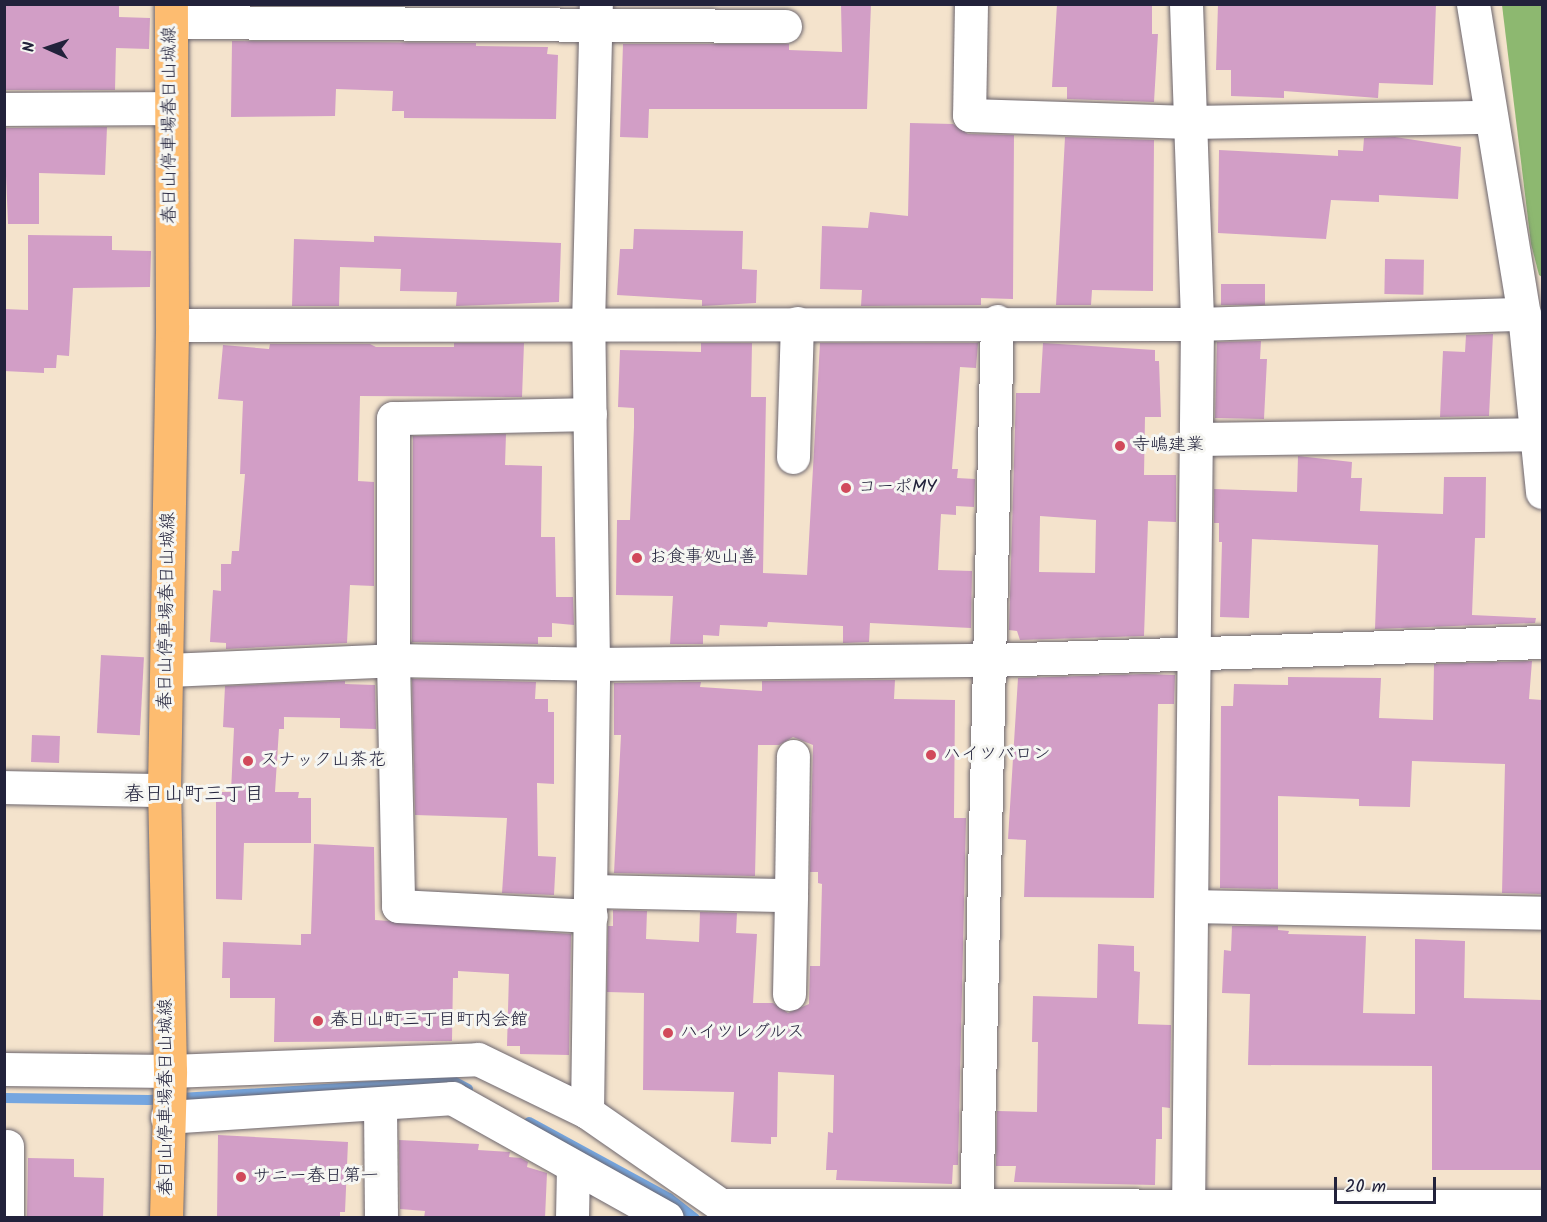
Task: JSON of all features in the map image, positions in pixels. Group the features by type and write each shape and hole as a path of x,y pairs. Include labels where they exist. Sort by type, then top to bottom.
{"main road":[{"name":"春日山停車場春日山城線","path":"166,1218 170,1071 164,790 168,670 172,326 171,13"}],"street":[{"path":"972,4 969,115 1190,122 1490,117"},
{"path":"1186,4 1197,324 1196,651 1188,1212"},
{"path":"1473,4 1524,314 1534,434 1542,492"},
{"path":"171,13 596,15 785,26"},
{"path":"587,1112 592,904 593,664 588,325 596,15"},
{"path":"4,109 170,108"},
{"path":"172,326 998,321 1197,324 1524,314"},
{"path":"976,1210 998,321"},
{"path":"793,457 797,322"},
{"path":"590,414 393,418 393,660 398,906 592,904 791,896"},
{"path":"1196,439 1534,434"},
{"path":"168,670 393,660 593,664 991,660 1196,651 1542,642"},
{"path":"789,994 793,756"},
{"path":"4,787 164,790"},
{"path":"1192,906 1542,913"},
{"path":"4,1069 170,1071 478,1059 587,1112 721,1205 1188,1212 1392,1212 1542,1206"},
{"path":"167,1117 452,1098 667,1218"},
{"path":"380,1104 381,1218"},
{"path":"7,1146 7,1218"},
{"path":"572,1218 573,1167"}],"green space":[{"path":"1502,5 1542,5 1542,277 1539,275 1531,244"}],"building":[{"path":"4,4 119,4 119,17 150,18 149,49 116,48 115,90 4,90"},
{"path":"841,4 871,4 867,109 649,109 648,138 620,137 623,44 789,44 789,50 842,52"},
{"path":"1057,4 1152,4 1152,34 1158,34 1154,102 1067,99 1067,87 1052,87"},
{"path":"1218,4 1436,4 1433,85 1379,83 1378,98 1284,91 1284,98 1231,96 1231,70 1216,70"},
{"path":"232,41 476,43 476,46 548,47 547,54 558,55 556,119 404,118 404,111 392,111 393,91 336,89 335,116 231,117"},
{"path":"910,123 953,124 968,134 1014,135 1013,299 981,298 981,305 861,306 862,290 820,289 822,226 868,228 870,212 908,216"},
{"path":"107,127 105,175 39,173 39,224 8,224 4,128"},
{"path":"1065,137 1154,140 1153,291 1092,290 1091,305 1056,305"},
{"path":"1395,137 1461,147 1458,199 1379,195 1379,202 1331,200 1326,239 1218,233 1219,150 1338,156 1338,150 1363,151 1364,138"},
{"path":"634,229 743,231 742,269 757,270 756,303 702,306 702,300 617,295 620,249 633,249"},
{"path":"28,235 112,236 112,250 151,251 150,287 73,288 69,356 57,355 56,368 44,368 44,373 4,371 4,309 28,310"},
{"path":"374,236 561,243 559,302 456,306 457,292 400,291 401,269 340,267 339,306 292,306 294,239 374,242"},
{"path":"1385,259 1424,260 1423,295 1384,294"},
{"path":"1221,284 1265,284 1265,305 1221,305"},
{"path":"1493,334 1489,416 1440,417 1443,351 1465,352 1466,335"},
{"path":"1261,341 1260,359 1267,359 1264,419 1215,418 1217,342"},
{"path":"454,343 524,343 522,397 360,396 358,481 374,482 374,586 350,585 347,643 226,649 226,643 210,642 213,590 221,591 221,564 231,564 232,551 239,551 245,474 240,474 243,401 218,399 223,345 269,349 270,344 454,347"},
{"path":"701,343 752,343 751,397 766,397 763,573 807,575 820,343 978,343 976,368 960,367 952,469 958,469 957,478 975,479 974,507 956,506 956,515 941,514 938,570 972,571 971,628 870,623 869,642 843,643 843,626 768,622 767,627 720,625 719,636 703,635 703,644 670,644 673,596 616,595 617,520 630,520 634,427 634,408 618,407 620,350 701,352"},
{"path":"1043,343 1155,350 1155,361 1159,361 1161,417 1145,417 1144,475 1176,475 1176,522 1148,521 1144,636 1020,640 1017,631 1009,630 1016,393 1040,393","holes":["1040,516 1096,520 1095,573 1039,572"]},
{"path":"506,434 505,465 542,466 541,537 555,537 556,597 573,597 574,625 552,623 552,637 538,637 538,644 412,642 413,436"},
{"path":"1298,456 1352,462 1351,478 1362,478 1360,511 1443,514 1444,477 1486,477 1485,538 1475,538 1472,615 1536,618 1535,623 1375,629 1378,545 1252,539 1249,618 1220,617 1222,542 1219,542 1219,523 1214,523 1214,489 1297,492"},
{"path":"101,655 144,657 140,735 97,733"},
{"path":"1532,661 1529,699 1542,700 1542,894 1502,893 1505,764 1412,761 1410,807 1359,806 1359,799 1278,796 1278,889 1220,888 1221,706 1233,706 1234,684 1288,685 1288,677 1381,678 1379,718 1433,720 1434,664"},
{"path":"1175,675 1174,704 1158,704 1154,898 1024,897 1026,840 1008,839 1018,678"},
{"path":"412,679 536,682 535,699 548,699 548,712 554,712 554,784 537,783 538,856 556,857 554,895 502,893 507,818 415,815"},
{"path":"895,680 894,699 955,700 954,818 966,818 958,1165 953,1165 952,1184 836,1180 837,1170 826,1170 828,1132 833,1133 834,1075 778,1072 777,1137 771,1137 771,1144 731,1142 734,1092 643,1090 644,993 607,992 608,926 613,926 613,910 647,911 646,939 699,942 700,912 737,913 736,933 757,934 753,1003 773,1003 788,1013 809,1004 810,966 820,966 822,884 818,883 818,872 810,872 813,745 793,737 779,745 758,745 755,876 614,873 621,735 614,735 614,683 701,682 700,687 762,691 762,681"},
{"path":"345,681 345,684 375,685 376,729 340,728 340,718 284,717 284,729 279,729 275,792 299,792 298,798 311,798 311,843 244,843 242,900 216,899 216,792 231,792 234,728 223,727 225,686"},
{"path":"32,735 60,736 59,763 31,762"},
{"path":"314,844 374,847 375,920 571,934 569,1055 520,1054 520,1046 507,1046 509,974 458,971 458,978 453,978 452,1041 274,1042 275,998 230,998 230,978 222,978 223,942 301,945 301,934 311,934"},
{"path":"1232,926 1278,926 1278,930 1289,931 1288,934 1366,936 1363,1013 1415,1014 1415,939 1465,941 1464,998 1542,1000 1542,1170 1432,1170 1432,1066 1248,1065 1250,994 1222,993 1224,950 1231,951"},
{"path":"1098,944 1134,946 1134,971 1140,972 1138,1024 1171,1025 1170,1108 1162,1107 1162,1139 1156,1139 1155,1185 1014,1182 1016,1166 996,1166 997,1111 1037,1112 1038,1042 1032,1042 1033,996 1097,998"},
{"path":"218,1135 348,1142 345,1212 340,1212 340,1218 217,1218"},
{"path":"399,1140 479,1144 478,1150 510,1152 509,1157 521,1158 528,1162 527,1167 547,1173 545,1218 424,1218 425,1211 400,1209"},
{"path":"28,1158 74,1159 74,1177 104,1178 103,1218 27,1218"}],"waterway":[{"path":"4,1098 149,1100 453,1081 468,1089"},
{"path":"529,1122 669,1198 695,1218"}],"place":[{"name":"寺嶋建業","path":"1120,446"},
{"name":"コーポMY","path":"846,488"},
{"name":"お食事処山善","path":"637,558"},
{"name":"ハイツバロン","path":"931,755"},
{"name":"スナック山茶花","path":"248,761"},
{"name":"春日山町三丁目町内会館","path":"318,1021"},
{"name":"ハイツレグルス","path":"668,1033"},
{"name":"サニー春日第一","path":"241,1177"}],"district":[{"name":"春日山町三丁目","path":"194,795"}]}
